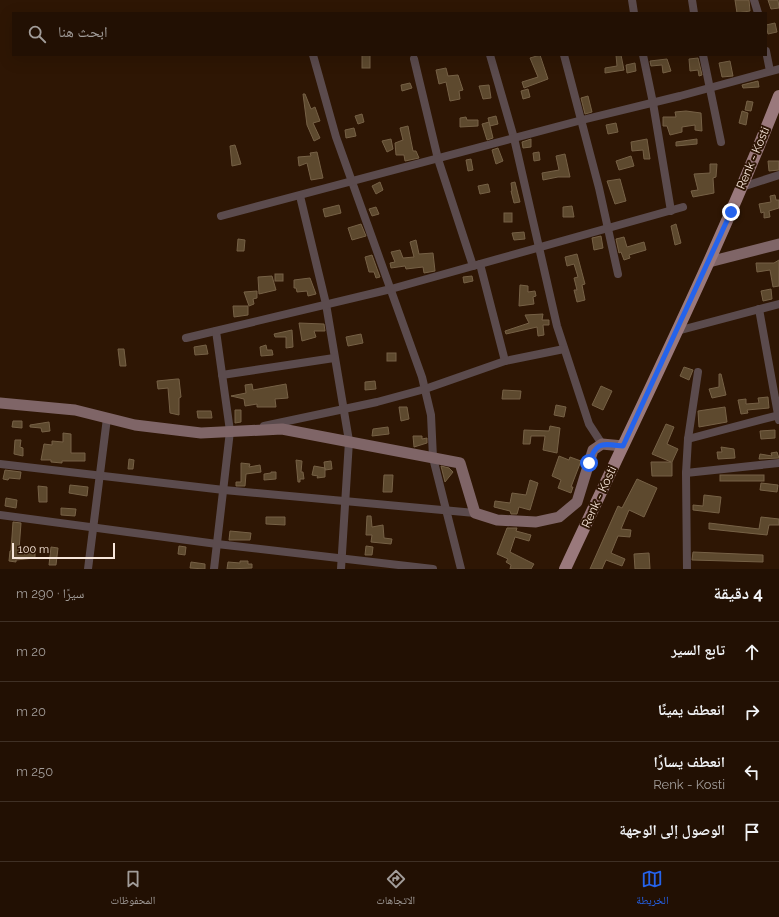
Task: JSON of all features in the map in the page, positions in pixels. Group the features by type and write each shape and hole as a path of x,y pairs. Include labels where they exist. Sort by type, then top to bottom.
{"main road":[{"name":"Renk - Kosti","path":"565,569 709,262 742,187 779,96"}],"street":[{"path":"632,0 634,12"},
{"path":"692,0 694,12"},
{"path":"754,0 758,12"},
{"path":"313,56 336,137 391,289 425,389 431,415 432,458 461,569"},
{"path":"490,56 514,138 557,326 589,424 602,444"},
{"path":"564,56 599,188 618,274"},
{"path":"643,56 653,103 671,211"},
{"path":"703,56 721,142"},
{"path":"767,56 770,71"},
{"path":"414,59 438,159 476,265 505,361"},
{"path":"221,216 779,69"},
{"path":"742,187 779,175"},
{"path":"300,196 326,304 342,410 349,441 341,569"},
{"path":"186,338 391,289 683,207"},
{"path":"709,262 779,244"},
{"path":"677,331 779,304"},
{"path":"688,439 779,416 759,309"},
{"path":"214,569 230,431 216,331"},
{"path":"242,431 342,410 425,389 505,361 564,349"},
{"path":"222,375 334,358"},
{"path":"687,569 686,473 688,439 698,372"},
{"path":"0,403 75,410 135,425 201,433 282,429 460,463 475,513"},
{"path":"88,569 107,418"},
{"path":"0,464 224,490 475,513 498,520 536,522 559,517 576,502 593,450 602,444 623,446"},
{"path":"686,473 779,463"},
{"path":"0,515 217,544 433,569"}],"building":[{"path":"735,0 749,0 750,11 737,12"},
{"path":"768,0 778,0 779,8 771,9"},
{"path":"775,23 777,32 768,34 767,25"},
{"path":"362,56 370,56 370,68 362,68"},
{"path":"540,56 548,79 524,88 522,82 538,77 530,58"},
{"path":"616,56 621,56 624,70 605,73 605,68 617,66"},
{"path":"698,58 702,75 699,76 698,70 690,71 689,59"},
{"path":"667,59 671,71 663,73 662,65 651,66 650,61"},
{"path":"730,61 733,76 722,77 719,63"},
{"path":"635,63 636,71 627,73 626,65"},
{"path":"446,68 448,76 458,75 463,90 459,91 460,99 450,101 446,82 439,84 436,70"},
{"path":"758,81 759,87 743,88 742,85"},
{"path":"410,83 412,88 402,91 401,85"},
{"path":"489,85 491,98 483,99 479,86"},
{"path":"528,89 530,97 523,99 521,91"},
{"path":"303,94 305,94 311,109 315,107 320,121 313,123 320,138 314,141 307,125"},
{"path":"588,96 592,112 585,114 581,98"},
{"path":"747,101 753,102 751,111 745,110"},
{"path":"686,111 701,113 702,131 695,130 695,125 682,127 682,132 670,135 667,126 663,126 663,117 676,117 675,112"},
{"path":"742,111 748,113 746,125 739,123"},
{"path":"362,114 364,122 358,124 355,116"},
{"path":"496,116 498,124 490,126 488,118"},
{"path":"466,117 467,120 478,120 478,126 460,127 460,118"},
{"path":"489,122 493,138 487,140 482,124"},
{"path":"616,123 618,132 608,134 606,125"},
{"path":"408,126 413,151 416,151 419,158 405,161 404,155 396,155 395,143 403,140 400,128"},
{"path":"354,128 356,136 346,138 345,130"},
{"path":"391,139 393,149 387,152 382,141"},
{"path":"531,139 531,147 523,148 522,142"},
{"path":"647,139 650,159 644,159 643,150 632,151 631,142"},
{"path":"697,139 697,144 676,146 676,142"},
{"path":"235,145 241,164 232,166 230,146"},
{"path":"498,148 503,161 496,164 492,150"},
{"path":"317,152 323,178 311,180 307,163 299,166 298,157 311,156 310,153"},
{"path":"539,152 540,160 534,161 533,153"},
{"path":"565,154 570,177 558,177 543,180 542,173 559,170 556,156"},
{"path":"631,156 634,166 619,170 616,161"},
{"path":"471,159 473,170 468,171 466,160"},
{"path":"768,161 779,161 779,170 769,171"},
{"path":"710,164 717,164 716,177 713,178 714,193 693,197 691,191 698,190 694,174 710,173"},
{"path":"620,179 626,201 615,204 607,181"},
{"path":"380,182 383,190 376,194 372,186"},
{"path":"515,182 520,202 514,203 511,183"},
{"path":"488,184 490,192 480,194 478,186"},
{"path":"775,195 776,200 779,200 779,208 769,211 770,217 764,218 764,212 761,213 759,204 771,202 770,196"},
{"path":"339,205 341,213 325,217 323,209"},
{"path":"572,206 574,217 563,217 563,207"},
{"path":"376,207 379,214 372,216 369,209"},
{"path":"504,213 512,213 512,222 504,222"},
{"path":"361,224 366,236 352,240 348,228"},
{"path":"676,224 681,243 675,245 671,226"},
{"path":"524,232 525,239 514,240 512,233"},
{"path":"601,236 603,248 594,250 592,238"},
{"path":"624,237 627,247 644,242 646,250 629,255 630,258 624,260 621,252 619,253 616,239"},
{"path":"238,239 245,240 244,251 237,251"},
{"path":"416,240 419,254 433,253 435,271 424,273 423,267 406,269 405,266 391,268 390,263 395,262 391,252 400,250 403,258 414,257 410,242"},
{"path":"577,254 585,284 582,285 585,300 577,302 574,290 577,290 574,278 578,277 574,264 567,266 565,257"},
{"path":"372,255 380,277 376,278 374,272 369,272 365,257"},
{"path":"779,260 779,286 773,287 770,270 757,272 756,263 774,263"},
{"path":"275,274 283,274 283,281 275,281"},
{"path":"272,276 276,290 259,294 258,277"},
{"path":"472,276 473,281 464,283 463,277"},
{"path":"310,278 316,294 308,296 307,291 297,292 296,288 294,288 294,280"},
{"path":"520,285 528,286 528,292 535,291 536,296 533,297 534,304 519,306"},
{"path":"771,289 772,299 763,301 761,291"},
{"path":"257,291 257,298 253,299 254,304 249,306 244,292"},
{"path":"233,306 248,306 248,315 234,317"},
{"path":"543,314 542,320 549,320 549,325 543,325 544,335 538,336 537,327 506,334 505,331 529,323 525,315"},
{"path":"299,323 324,324 325,331 314,331 316,337 302,341"},
{"path":"292,330 293,347 286,348 286,337 275,337 274,334"},
{"path":"361,334 363,343 348,346 346,337"},
{"path":"206,345 208,354 195,355 194,347"},
{"path":"266,345 267,350 272,350 273,355 261,356 260,347"},
{"path":"118,349 124,349 126,366 120,366"},
{"path":"387,353 396,353 396,361 387,361"},
{"path":"684,367 693,370 689,380 680,376"},
{"path":"719,374 721,374 726,395 712,398 709,389 719,387"},
{"path":"179,379 181,397 179,398 179,415 170,413 168,388 158,389 157,381"},
{"path":"375,381 376,389 365,390 365,382"},
{"path":"252,384 253,390 286,384 288,398 275,399 276,407 257,407 257,404 245,406 244,399 231,396 246,393 245,385"},
{"path":"601,386 612,391 603,410 592,405"},
{"path":"503,390 521,391 520,399 502,399"},
{"path":"768,397 769,408 747,410 748,413 741,414 738,400 746,399 746,404 759,403 758,398"},
{"path":"556,405 566,407 564,417 554,415"},
{"path":"399,407 407,407 409,419 401,421"},
{"path":"725,407 727,422 699,427 698,411"},
{"path":"235,410 241,410 241,422 235,423"},
{"path":"197,411 211,411 212,418 198,418"},
{"path":"13,421 22,421 22,428 12,427"},
{"path":"49,422 50,431 42,432 41,428 30,427 30,425"},
{"path":"666,424 674,427 667,444 678,449 672,462 672,476 652,476 651,462 671,462 652,454"},
{"path":"550,426 560,428 557,453 543,450 545,436 531,436 530,444 523,444 524,430 549,431"},
{"path":"388,427 389,434 372,436 373,429"},
{"path":"775,430 775,438 761,439 760,431"},
{"path":"63,433 71,434 71,453 85,453 85,461 62,461 62,463 51,462 51,460 41,460 44,444 52,445 52,441 63,442"},
{"path":"413,436 422,436 422,439 427,438 427,443 414,447"},
{"path":"15,440 21,440 20,447 23,448 23,456 14,454"},
{"path":"721,447 734,449 735,458 718,459 717,452 722,452"},
{"path":"777,452 779,458 759,459 760,454 772,456 771,453"},
{"path":"559,456 569,460 570,457 581,461 571,487 573,487 571,493 558,488 561,480 552,476"},
{"path":"129,459 134,460 133,469 128,469"},
{"path":"296,460 302,461 301,472 303,472 304,479 300,479 300,482 298,482"},
{"path":"331,461 332,469 325,470 324,462"},
{"path":"241,463 250,464 249,467 260,465 261,472 246,474 245,486 236,486 236,482 241,482"},
{"path":"314,466 325,468 325,477 317,478 318,476 312,475"},
{"path":"441,466 449,468 453,472 445,482"},
{"path":"5,470 21,472 20,479 3,479"},
{"path":"276,472 276,479 264,480 264,474"},
{"path":"384,475 393,475 392,492 383,492"},
{"path":"720,475 764,475 764,481 720,481"},
{"path":"637,479 657,488 644,517 629,510 621,529 631,530 630,537 618,536 611,553 625,559 622,566 606,560 602,569 590,569 618,506 622,508"},
{"path":"530,480 538,483 530,510 519,507 517,514 511,514 510,511 494,507 495,501 510,503 512,493 526,495"},
{"path":"761,483 778,485 777,492 760,490"},
{"path":"70,485 88,487 87,496 69,493"},
{"path":"38,486 47,487 47,502 39,502"},
{"path":"704,495 721,497 719,513 693,510 693,505 703,506"},
{"path":"6,498 17,500 16,508 5,506"},
{"path":"61,508 76,509 75,516 61,515"},
{"path":"367,516 371,516 372,527 383,525 384,538 392,539 391,544 371,542 372,535 366,535"},
{"path":"266,517 285,517 285,525 266,524"},
{"path":"761,517 779,519 779,525 769,525 767,535 709,529 709,523 759,529"},
{"path":"13,522 21,523 19,550 35,549 35,558 16,560 16,562 9,561"},
{"path":"507,528 517,528 516,531 531,535 529,541 515,537 510,552 534,564 531,569 510,569 511,565 506,562 508,559 497,554"},
{"path":"230,531 251,533 250,540 229,540"},
{"path":"179,546 186,547 185,555 178,554"},
{"path":"366,546 373,547 372,555 365,555"},
{"path":"51,547 58,548 56,565 49,565"},
{"path":"693,552 763,555 763,562 692,560"},
{"path":"649,553 650,569 635,569 634,554"},
{"path":"240,561 248,561 248,564 252,564 252,568 227,569 228,562 240,563"},
{"path":"191,562 205,564 205,569 190,568"}],"route":[{"path":"589,463 593,450 602,444 623,446 684,318 731,212"}]}
